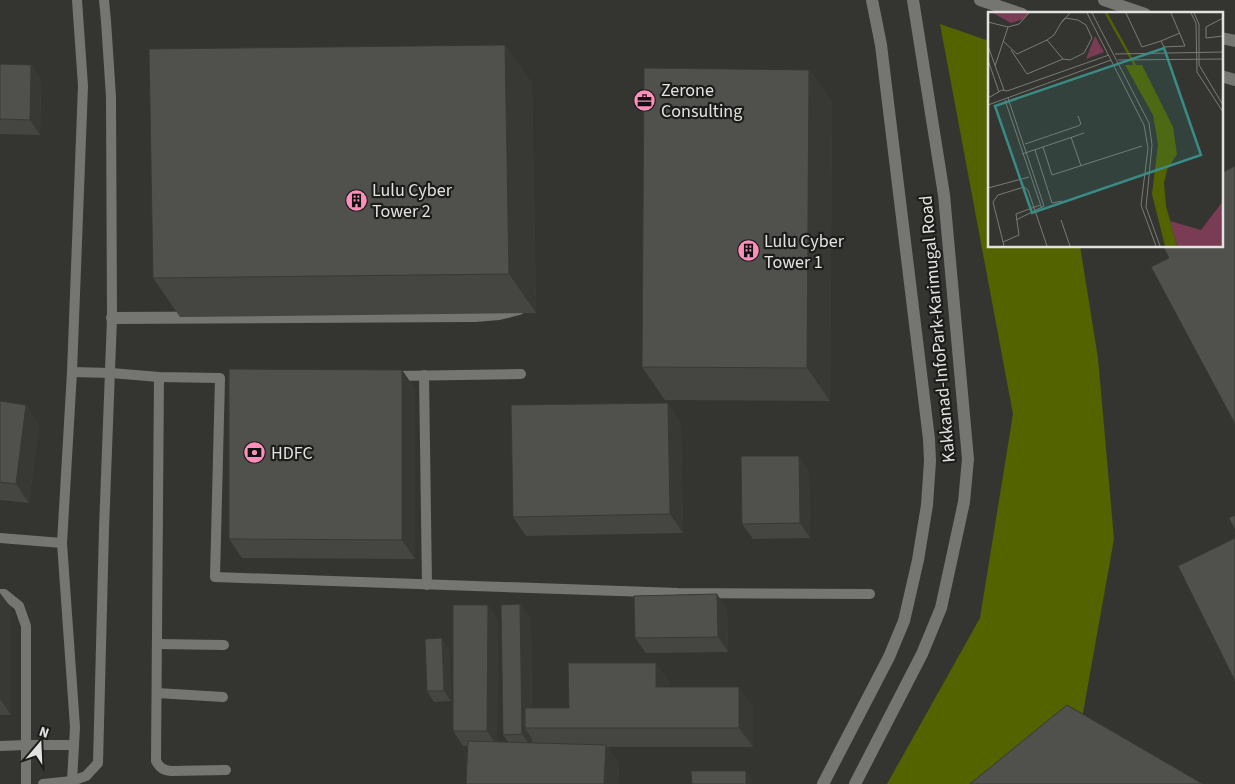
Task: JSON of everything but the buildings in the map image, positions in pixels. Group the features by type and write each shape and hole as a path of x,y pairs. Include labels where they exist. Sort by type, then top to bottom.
{"main road":[{"name":"Kakkanad-InfoPark-Karimugal Road","path":"823,784 889,657 904,621 918,560 927,505 929,479 929,439 881,45 872,0"},
{"name":"Kakkanad-InfoPark-Karimugal Road","path":"855,784 922,654 941,608 964,502 968,459 944,195 913,0"},
{"path":"980,0 1016,12"},
{"path":"1104,0 1139,12"},
{"path":"1222,38 1235,42"},
{"path":"1222,76 1235,80"},
{"path":"112,318 475,316 499,314 522,309 525,301"}],"lane":[{"path":"72,781 75,727 62,543 72,372 83,86 77,0"},
{"path":"43,784 72,781 86,776 98,762 112,318 111,97 104,0"},
{"path":"72,372 159,377 225,378 215,577 678,593 870,594"},
{"path":"386,376 521,374"},
{"path":"424,375 427,584"},
{"path":"159,377 156,761 164,770 171,771 226,770"},
{"path":"0,538 62,543"},
{"path":"0,594 4,594 19,606 26,626 26,784"},
{"path":"157,644 224,645"},
{"path":"157,693 223,697"},
{"path":"0,746 74,745"}],"shaded area":[{"path":"940,24 988,41 988,248 1080,248 1098,358 1114,539 1081,724 1007,784 887,784 980,618 1013,414"}],"place":[{"name":"Zerone Consulting","path":"645,100"},
{"name":"Lulu Cyber Tower 2","path":"356,200"},
{"name":"Lulu Cyber Tower 1","path":"748,251"},
{"name":"HDFC","path":"255,453"}]}
